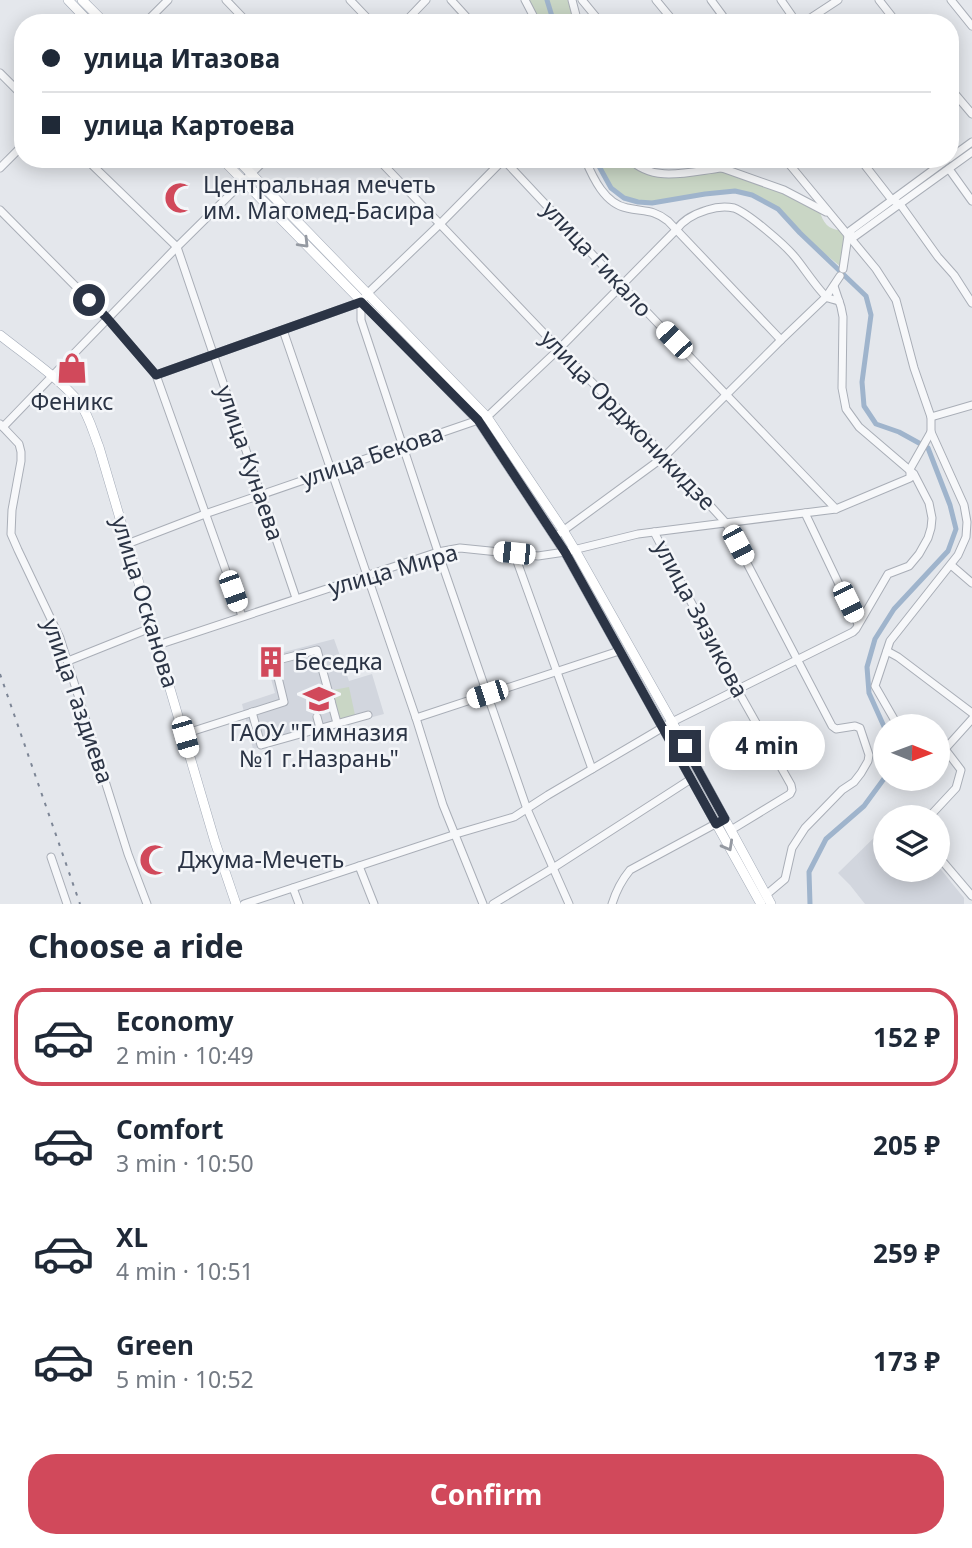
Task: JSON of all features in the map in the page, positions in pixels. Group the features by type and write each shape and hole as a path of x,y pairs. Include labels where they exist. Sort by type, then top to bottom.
{"main road":[{"path":"68,0 81,14"},
{"path":"82,0 96,14"},
{"path":"234,168 368,293 482,419 570,551 672,722 761,904"},
{"path":"242,168 247,178 361,302 482,419"},
{"name":"улица Осканова","path":"0,335 52,377 79,403 88,418 236,904"},
{"path":"570,551 619,650 691,779 720,821 731,830 769,900"}],"street":[{"path":"154,14 168,0"},
{"path":"226,0 239,14"},
{"path":"350,0 363,14"},
{"path":"413,14 426,0"},
{"path":"451,0 464,14"},
{"path":"582,0 594,14"},
{"path":"656,0 668,14"},
{"path":"819,14 838,0"},
{"path":"878,0 890,14"},
{"path":"951,0 972,26"},
{"path":"0,73 14,87"},
{"path":"959,99 972,114"},
{"path":"0,168 14,154"},
{"name":"улица Кунаева","path":"95,168 177,247 296,598"},
{"path":"1,426 258,168"},
{"name":"улица Орджоникидзе","path":"387,168 665,456 726,523 832,726 836,729 855,726 860,728 869,758 862,773 805,828 792,848 785,880 769,900"},
{"path":"156,375 361,302 494,168"},
{"name":"улица Гикало","path":"511,168 836,509"},
{"path":"589,168 602,191 615,203 625,208 660,214 668,220 781,340"},
{"path":"641,168 663,175 722,168 784,190 829,214"},
{"path":"792,168 829,214 850,235 896,300 914,368 931,417 931,432 964,505 966,537 958,555 890,641 875,686 891,714"},
{"path":"868,168 954,275 972,303"},
{"path":"559,534 665,456 826,297 841,272 850,231 943,169 972,201"},
{"name":"улица Бекова","path":"127,544 205,514 482,419 559,349 681,223 703,211 716,207 734,208 751,218 791,252 826,297"},
{"path":"0,210 107,318 156,375 242,616"},
{"path":"244,904 514,817 662,727 853,632 888,574 913,562 928,538 932,518 929,503 910,469 859,427 846,409 842,388 843,317 834,286"},
{"path":"826,297 839,301"},
{"path":"361,302 361,320 487,694 527,809 569,904"},
{"path":"283,330 368,575 443,805 483,904"},
{"path":"931,417 972,405"},
{"name":"улица Газдиева","path":"1,426 19,444 21,461 12,510 12,534 60,638 128,855 148,904"},
{"name":"улица Мира","path":"158,645 438,552 460,548 538,556 638,534 836,509 910,478 910,469 931,432"},
{"path":"964,505 972,512"},
{"path":"805,513 858,624"},
{"name":"улица Зязикова","path":"654,532 791,785 790,794 731,830"},
{"path":"514,553 592,769"},
{"path":"951,565 972,583"},
{"path":"68,661 153,627"},
{"path":"184,734 284,702 274,661 317,650 337,723"},
{"path":"416,718 619,650"},
{"path":"887,651 972,713"},
{"path":"252,712 261,745 368,715"},
{"path":"317,717 320,728"},
{"path":"940,805 956,788 961,770 946,749 972,719"},
{"path":"493,904 691,779"},
{"path":"612,904 630,870 720,821"},
{"path":"51,858 67,904"},
{"path":"359,866 374,904"},
{"path":"950,870 972,896"},
{"path":"293,888 299,904"}],"shaded area":[{"name":"ГАОУ \"Гимназия №1 г.Назрань\"","path":"334,639 349,681 372,674 384,714 253,749 242,704 275,693 265,657"},
{"path":"873,839 873,882 950,881 964,898 964,904 865,904 838,873"}],"green space":[{"path":"525,0 572,0 576,14 532,14"},
{"path":"600,168 649,168 663,175 722,168 784,190 820,211 827,225 843,234 845,243 841,267 778,210 758,197 734,192 640,202 624,197 611,187"},
{"path":"349,687 355,715 339,719 333,690"}],"waterway":[{"path":"547,0 551,14"},
{"path":"600,168 611,188 624,198 638,202 652,203 735,191 752,195 778,209 866,296 871,315 862,382 864,406 876,424 899,432 928,448 950,505 956,529 948,551 894,609 875,639 867,667 869,693 878,714"},
{"path":"810,904 809,872 826,839 864,806 875,791"}],"railway":[{"path":"0,674 80,904"}],"place":[{"name":"Центральная мечеть им. Магомед-Басира","path":"180,198"},
{"name":"Феникс","path":"72,368"},
{"name":"Беседка","path":"271,662"},
{"name":"ГАОУ \"Гимназия №1 г.Назрань\"","path":"319,699"},
{"name":"Джума-Мечеть","path":"155,860"}],"route":[{"path":"89,300 156,375 361,302 478,420 565,552 716,824 725,819 685,746"}]}
